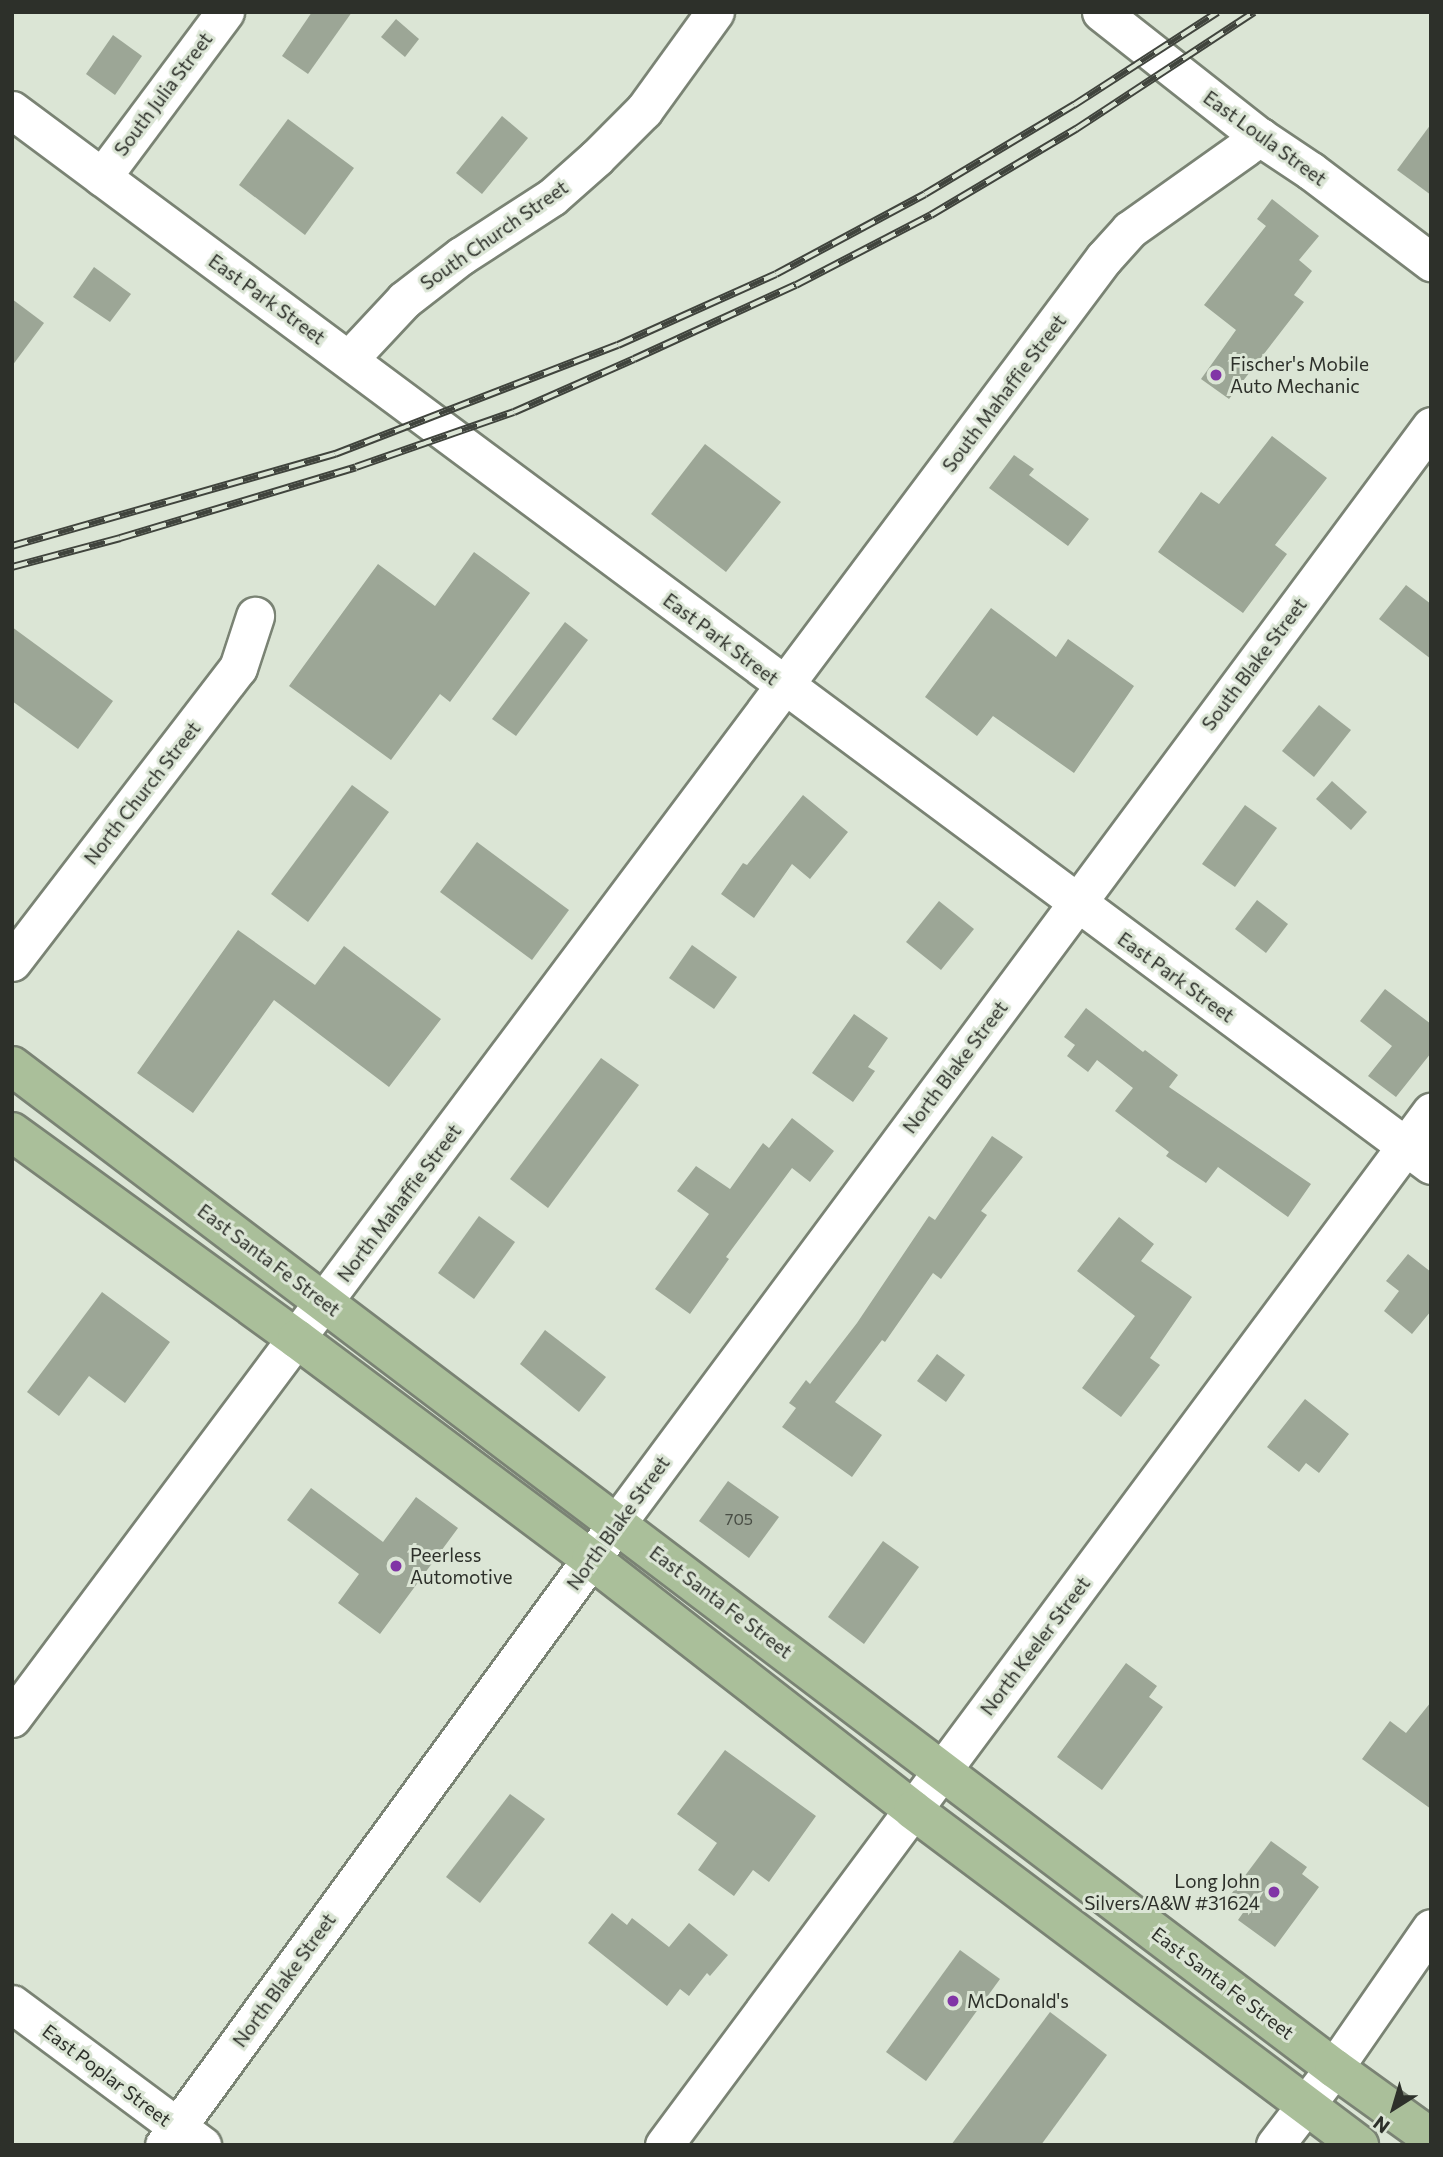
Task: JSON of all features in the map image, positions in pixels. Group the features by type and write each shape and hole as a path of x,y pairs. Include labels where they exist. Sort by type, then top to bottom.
{"main road":[{"name":"East Santa Fe Street","path":"12,1066 943,1769 1334,2068 1431,2138"},
{"path":"12,1132 297,1339 591,1559 913,1810 1359,2145"}],"street":[{"name":"South Julia Street","path":"102,177 225,12"},
{"name":"South Church Street","path":"349,359 404,300 461,256 552,197 596,158 643,110 715,12"},
{"name":"East Loula Street","path":"1101,12 1260,137 1431,262"},
{"name":"East Park Street","path":"12,110 1418,1156"},
{"name":"South Mahaffie Street","path":"785,687 1104,258 1129,230 1260,137"},
{"name":"South Blake Street","path":"1076,903 1431,426"},
{"name":"North Church Street","path":"12,962 238,668 254,616"},
{"name":"North Mahaffie Street","path":"12,1718 785,687"},
{"name":"North Blake Street","path":"181,2139 617,1523 1076,903"},
{"name":"North Keeler Street","path":"664,2145 943,1769 1418,1156 1431,1112"},
{"path":"1275,2145 1334,2068 1431,1928"},
{"name":"East Poplar Street","path":"12,2004 181,2139"}],"building":[{"path":"312,12 352,12 308,74 282,56"},
{"path":"396,19 419,39 405,57 381,37"},
{"path":"113,35 142,56 115,95 86,74"},
{"path":"502,116 528,138 482,194 456,173"},
{"path":"288,119 354,168 305,235 239,185"},
{"path":"1431,124 1431,195 1397,170"},
{"path":"1272,199 1319,236 1299,260 1312,271 1294,295 1304,302 1229,399 1201,379 1236,330 1204,305 1266,226 1257,219"},
{"path":"94,267 131,294 110,322 73,297"},
{"path":"12,299 44,323 12,366"},
{"path":"1272,436 1327,478 1275,545 1287,554 1243,613 1158,552 1201,492 1219,504"},
{"path":"705,444 781,502 726,572 651,514"},
{"path":"1014,455 1034,469 1029,475 1089,519 1068,546 989,488"},
{"path":"474,552 530,593 450,702 440,694 391,760 289,686 378,564 435,606"},
{"path":"1406,585 1431,604 1431,659 1379,619"},
{"path":"991,608 1056,657 1068,639 1134,686 1074,773 993,716 977,736 925,697"},
{"path":"565,622 588,640 516,736 492,719"},
{"path":"12,627 113,701 78,749 12,701"},
{"path":"1319,705 1351,730 1314,777 1282,751"},
{"path":"1332,781 1367,812 1351,830 1316,799"},
{"path":"352,785 389,812 308,922 271,894"},
{"path":"803,795 848,832 810,879 792,864 754,918 721,894 743,863 747,865"},
{"path":"1245,805 1277,828 1235,887 1202,864"},
{"path":"477,842 569,910 532,960 440,892"},
{"path":"1257,900 1288,924 1266,953 1235,929"},
{"path":"939,901 974,929 941,970 906,942"},
{"path":"238,930 315,985 344,946 441,1019 389,1087 274,1000 193,1113 137,1073"},
{"path":"692,945 737,977 714,1009 669,978"},
{"path":"1385,989 1431,1024 1431,1053 1396,1097 1368,1076 1392,1046 1360,1021"},
{"path":"1086,1008 1178,1075 1169,1087 1311,1184 1288,1217 1218,1167 1206,1183 1166,1156 1169,1152 1115,1111 1133,1088 1097,1060 1088,1072 1067,1056 1075,1045 1064,1037"},
{"path":"854,1014 888,1038 868,1067 875,1071 853,1102 812,1073"},
{"path":"601,1058 639,1085 548,1208 510,1179"},
{"path":"792,1118 834,1151 810,1182 792,1168 726,1257 729,1259 690,1314 655,1289 709,1214 677,1191 696,1166 730,1189 763,1143 769,1148"},
{"path":"992,1136 1023,1157 981,1211 987,1215 941,1279 933,1273 885,1342 882,1340 835,1402 882,1435 852,1477 782,1427 796,1408 789,1403 806,1380 810,1384 857,1323 929,1216 935,1220"},
{"path":"479,1216 515,1242 474,1299 438,1273"},
{"path":"1119,1217 1154,1244 1141,1261 1192,1297 1150,1358 1160,1365 1121,1417 1082,1388 1135,1316 1077,1271"},
{"path":"1408,1254 1431,1272 1431,1311 1412,1334 1384,1311 1399,1291 1386,1281"},
{"path":"102,1292 170,1342 125,1403 89,1376 59,1416 27,1392"},
{"path":"545,1330 606,1377 579,1412 520,1364"},
{"path":"937,1354 965,1375 946,1402 917,1381"},
{"path":"1305,1399 1349,1434 1319,1473 1306,1463 1299,1472 1267,1447"},
{"path":"728,1481 779,1517 749,1558 699,1521"},
{"path":"311,1488 383,1542 416,1497 458,1528 380,1634 338,1603 359,1574 287,1520"},
{"path":"883,1541 919,1567 864,1644 828,1617"},
{"path":"1126,1663 1157,1686 1149,1697 1163,1707 1102,1790 1057,1757"},
{"path":"1431,1702 1431,1809 1362,1759 1390,1721 1406,1733"},
{"path":"725,1750 816,1816 769,1882 753,1870 734,1896 698,1870 717,1843 677,1814"},
{"path":"510,1794 545,1819 480,1903 446,1877"},
{"name":"Long John Silvers/A&W #31624","path":"1271,1841 1307,1867 1302,1874 1319,1887 1275,1947 1238,1920 1245,1910 1229,1897"},
{"path":"612,1913 627,1925 632,1918 669,1947 689,1923 728,1955 710,1976 707,1973 689,1996 680,1989 667,2006 588,1943"},
{"path":"960,1950 1000,1979 926,2081 886,2052"},
{"path":"1050,2012 1107,2055 1041,2145 951,2145"}],"railway":[{"path":"12,546 335,454 618,345 776,274 925,194 1074,105 1218,12"},
{"path":"12,567 120,538 356,467 514,412 634,359 796,285 931,215 1076,129 1254,12"}],"place":[{"name":"Fischer's Mobile Auto Mechanic","path":"1216,375"},
{"name":"Peerless Automotive","path":"396,1566"},
{"name":"Long John Silvers/A&W #31624","path":"1274,1892"},
{"name":"McDonald's","path":"953,2001"}]}
